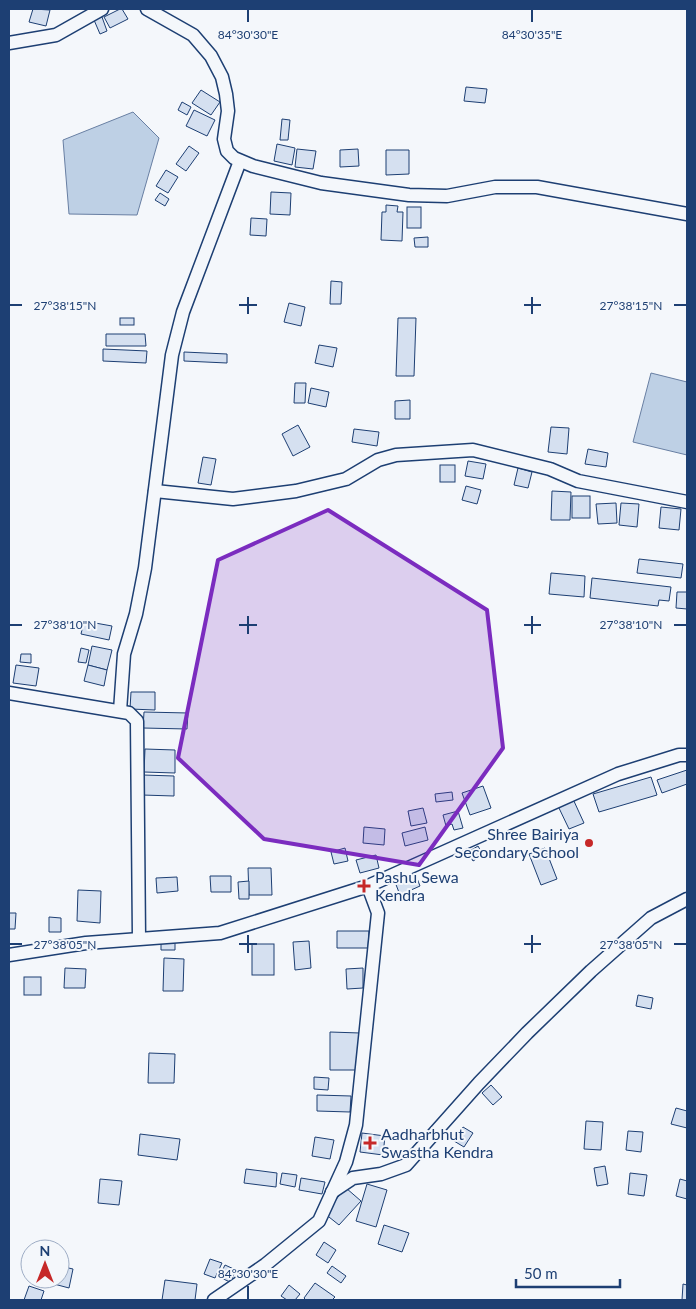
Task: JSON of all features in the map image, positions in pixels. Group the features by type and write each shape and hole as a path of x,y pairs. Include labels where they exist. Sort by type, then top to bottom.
{"street":[{"path":"9,43 56,35 102,9"},
{"path":"147,9 193,35 211,56 222,77 226,94 228,111 224,139 227,151 240,161 282,175 357,190 409,195 447,196 494,187 537,187 687,214"},
{"path":"120,711 124,654 136,614 174,347 183,312 240,161"},
{"path":"155,491 233,498 296,491 346,479 378,460 396,455 473,450 550,469 578,481 687,502"},
{"path":"9,693 120,711 129,713 137,721 139,938"},
{"path":"9,955 86,943 220,933 368,886 618,774 679,755 687,755"},
{"path":"214,1300 265,1265 319,1221 346,1162 356,1124 378,913 368,886"},
{"path":"332,1192 353,1178 381,1174 406,1166 479,1083 584,978 651,918 687,899"}],"highlighted area":[{"path":"328,510 487,610 503,748 419,865 264,839 178,758 218,560"}],"water":[{"path":"133,112 159,138 137,215 69,214 63,140"},
{"path":"651,373 687,382 687,455 633,442"}],"building":[{"path":"33,9 50,10 46,26 29,22"},
{"path":"122,9 128,19 110,28 104,17"},
{"path":"102,17 107,31 100,34 94,20"},
{"path":"466,87 487,89 485,103 464,101"},
{"path":"201,90 220,102 211,115 192,103"},
{"path":"182,102 191,107 187,115 178,110"},
{"path":"194,110 215,120 207,136 186,126"},
{"path":"282,119 290,120 288,140 280,140"},
{"path":"277,144 295,148 292,165 274,161"},
{"path":"189,146 199,153 186,171 176,164"},
{"path":"297,149 316,151 313,169 295,167"},
{"path":"358,149 359,166 340,167 340,150"},
{"path":"386,150 409,150 409,174 386,175"},
{"path":"166,170 178,177 168,193 156,186"},
{"path":"271,192 291,193 290,215 270,214"},
{"path":"160,193 169,199 165,206 155,200"},
{"path":"386,205 398,206 397,212 403,212 402,241 381,240 382,212 386,212"},
{"path":"407,207 421,207 421,228 407,228"},
{"path":"251,218 267,219 266,236 250,235"},
{"path":"428,237 428,247 415,247 414,238"},
{"path":"331,281 342,282 341,304 330,304"},
{"path":"289,303 305,307 301,326 284,322"},
{"path":"120,318 134,318 134,325 120,325"},
{"path":"398,318 416,318 414,376 396,376"},
{"path":"106,334 145,334 146,346 106,346"},
{"path":"319,345 337,348 333,367 315,363"},
{"path":"103,349 147,351 146,363 103,361"},
{"path":"184,352 227,354 227,363 184,361"},
{"path":"295,383 306,383 305,403 294,403"},
{"path":"311,388 329,392 326,407 308,403"},
{"path":"410,400 410,419 395,419 395,401"},
{"path":"298,425 310,447 293,456 282,434"},
{"path":"551,427 569,428 567,454 548,452"},
{"path":"354,429 379,432 377,446 352,442"},
{"path":"588,449 608,453 606,467 585,464"},
{"path":"203,457 216,459 211,485 198,483"},
{"path":"468,461 486,464 483,479 465,476"},
{"path":"440,465 455,465 455,482 440,482"},
{"path":"518,468 532,472 528,488 514,485"},
{"path":"466,486 481,490 477,504 462,500"},
{"path":"552,491 571,492 570,520 551,520"},
{"path":"572,496 590,496 590,518 572,518"},
{"path":"616,503 617,523 598,524 596,504"},
{"path":"621,503 639,504 637,527 619,525"},
{"path":"661,507 681,509 679,530 659,528"},
{"path":"639,559 683,564 681,578 637,573"},
{"path":"551,573 585,576 584,597 549,594"},
{"path":"592,578 671,587 669,601 659,600 658,606 590,598"},
{"path":"677,592 687,592 687,609 676,608"},
{"path":"84,621 112,626 109,640 81,634"},
{"path":"92,646 112,650 107,670 88,665"},
{"path":"81,648 89,650 86,663 78,662"},
{"path":"21,654 31,654 31,663 20,662"},
{"path":"16,665 39,668 36,686 13,683"},
{"path":"88,665 107,670 104,686 84,681"},
{"path":"131,692 155,692 155,710 130,709"},
{"path":"144,712 188,713 187,729 143,728"},
{"path":"145,749 175,750 175,773 144,772"},
{"path":"687,770 687,784 662,793 657,780"},
{"path":"143,775 174,776 174,796 142,795"},
{"path":"651,777 657,795 599,812 593,794"},
{"path":"483,786 491,808 470,815 462,793"},
{"path":"452,792 453,800 436,802 435,794"},
{"path":"573,799 584,823 569,829 558,806"},
{"path":"423,808 427,823 411,826 408,811"},
{"path":"458,811 463,828 454,830 452,824 446,826 443,815"},
{"path":"364,827 385,829 384,845 363,843"},
{"path":"425,827 428,840 405,846 402,833"},
{"path":"478,846 483,855 473,861 468,852"},
{"path":"345,848 348,861 334,864 331,852"},
{"path":"545,848 557,879 541,885 529,854"},
{"path":"376,855 379,868 360,873 356,860"},
{"path":"248,868 271,868 272,895 249,895"},
{"path":"415,873 420,886 400,895 395,882"},
{"path":"210,876 231,876 231,892 211,892"},
{"path":"177,877 178,891 157,893 156,878"},
{"path":"249,881 249,899 239,899 238,882"},
{"path":"78,890 101,891 100,923 77,921"},
{"path":"9,913 16,913 15,929 9,929"},
{"path":"49,917 61,918 61,932 49,932"},
{"path":"337,931 369,931 368,948 337,948"},
{"path":"309,941 311,968 295,970 293,942"},
{"path":"175,942 175,950 161,950 161,943"},
{"path":"252,944 274,944 274,975 252,975"},
{"path":"164,958 184,959 183,991 163,991"},
{"path":"65,968 86,969 85,988 64,988"},
{"path":"363,968 363,988 347,989 346,969"},
{"path":"24,977 41,977 41,995 24,995"},
{"path":"638,995 653,998 651,1009 636,1006"},
{"path":"330,1032 360,1033 359,1070 330,1070"},
{"path":"149,1053 175,1054 174,1083 148,1083"},
{"path":"314,1077 329,1078 328,1090 314,1089"},
{"path":"491,1085 502,1097 493,1105 482,1093"},
{"path":"317,1095 351,1096 350,1112 317,1111"},
{"path":"676,1108 687,1111 687,1128 671,1124"},
{"path":"586,1121 603,1122 601,1150 584,1149"},
{"path":"463,1127 473,1133 464,1147 454,1141"},
{"path":"628,1131 643,1132 641,1152 626,1150"},
{"path":"362,1133 385,1136 383,1155 360,1152"},
{"path":"140,1134 180,1139 177,1160 138,1155"},
{"path":"315,1137 334,1140 330,1159 312,1156"},
{"path":"605,1166 608,1184 597,1186 594,1168"},
{"path":"246,1169 277,1173 276,1187 244,1183"},
{"path":"282,1173 297,1175 295,1187 280,1184"},
{"path":"630,1173 647,1175 644,1196 628,1194"},
{"path":"301,1178 325,1182 322,1194 299,1190"},
{"path":"100,1179 122,1181 119,1205 98,1203"},
{"path":"680,1179 687,1181 687,1199 676,1196"},
{"path":"367,1184 387,1190 376,1227 356,1221"},
{"path":"346,1188 361,1201 339,1225 324,1213"},
{"path":"384,1225 409,1233 402,1252 378,1244"},
{"path":"324,1242 336,1250 328,1263 316,1255"},
{"path":"210,1259 222,1263 215,1278 204,1274"},
{"path":"225,1265 236,1270 230,1282 219,1277"},
{"path":"332,1266 346,1276 341,1283 327,1273"},
{"path":"70,1268 73,1269 70,1283"},
{"path":"165,1280 197,1284 195,1300 162,1300"},
{"path":"315,1283 335,1297 332,1300 306,1300 304,1298"},
{"path":"683,1284 687,1285 687,1300 682,1300"},
{"path":"289,1285 300,1294 295,1300 287,1300 281,1296"},
{"path":"28,1289 44,1291 41,1300 24,1300"}],"place":[{"name":"Shree Bairiya Secondary School","path":"589,843"},
{"name":"Pashu Sewa Kendra","path":"364,886"},
{"name":"Aadharbhut Swastha Kendra","path":"370,1143"}]}
